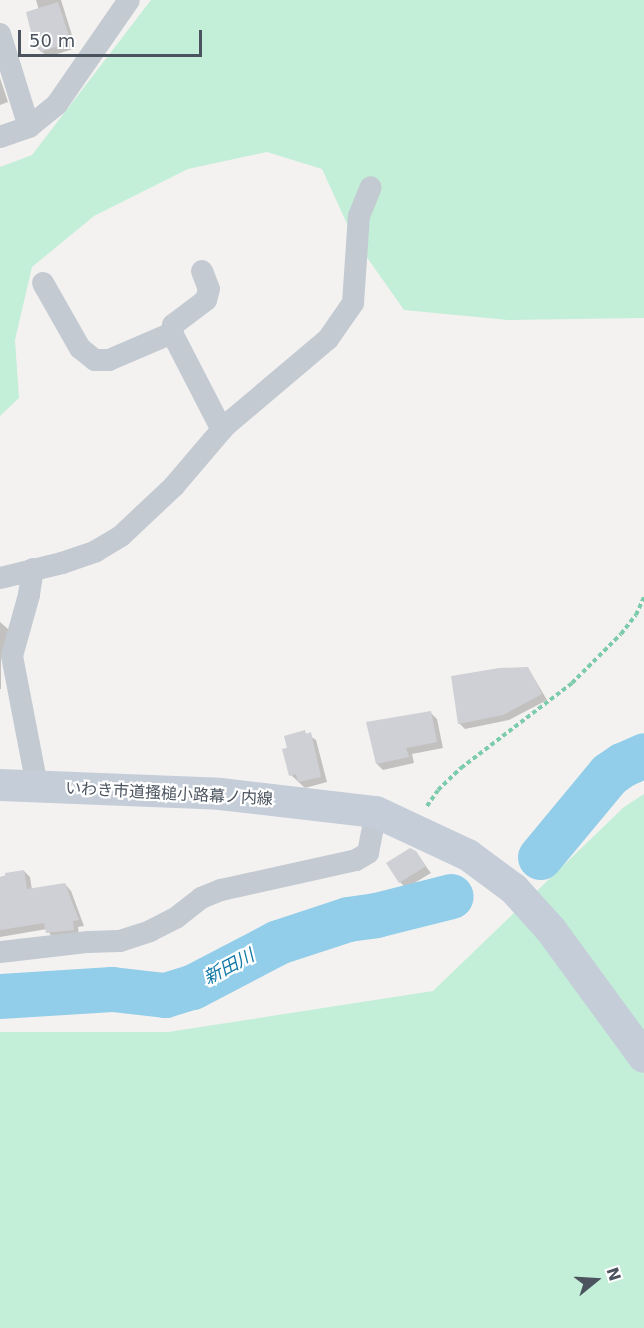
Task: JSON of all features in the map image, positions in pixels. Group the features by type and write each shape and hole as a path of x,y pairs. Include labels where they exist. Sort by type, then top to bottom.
{"street":[{"path":"0,137 29,127 57,104 129,0"},
{"path":"0,34 29,127"},
{"path":"0,578 62,563 96,550 121,536 174,486 222,430 328,339 350,311 355,290 359,216 371,187"},
{"path":"202,271 209,289 206,300 173,325 172,333 222,430"},
{"path":"43,283 80,348 95,360 109,360 172,333"},
{"path":"33,569 29,595 12,656 37,786"},
{"name":"いわき市道搔槌小路幕ノ内線","path":"0,785 220,794 376,812 468,855 514,889 551,930 616,1016 644,1058"},
{"path":"0,952 88,942 120,941 150,932 177,917 201,898 220,890 356,860 368,853 376,812"}],"path":[{"path":"411,829 438,790 461,768 572,683 621,634 636,615 644,597"}],"green space":[{"path":"151,0 644,0 644,318 508,320 404,310 354,239 322,169 267,152 188,169 94,216 32,267 15,340 19,398 0,416 0,167 32,155"},
{"path":"644,794 644,1328 0,1328 0,1032 168,1032 433,991 624,807"}],"building":[{"path":"58,2 71,42 40,52 39,47 35,48 26,12"},
{"path":"528,667 542,694 503,715 458,724 451,676 499,668"},
{"path":"431,711 437,742 406,748 409,757 376,764 366,722"},
{"path":"305,730 306,734 311,732 321,777 298,782 296,774 289,776 282,749 287,748 284,736"},
{"path":"410,848 416,851 426,866 399,883 386,863"},
{"path":"24,870 27,889 65,883 79,920 73,921 74,930 46,933 44,923 0,930 0,877 5,876 5,873"}],"waterway":[{"name":"新田川","path":"540,857 609,774 644,755"},
{"name":"新田川","path":"0,996 112,989 165,995 192,987 278,942 348,919 376,915 451,896"}]}
